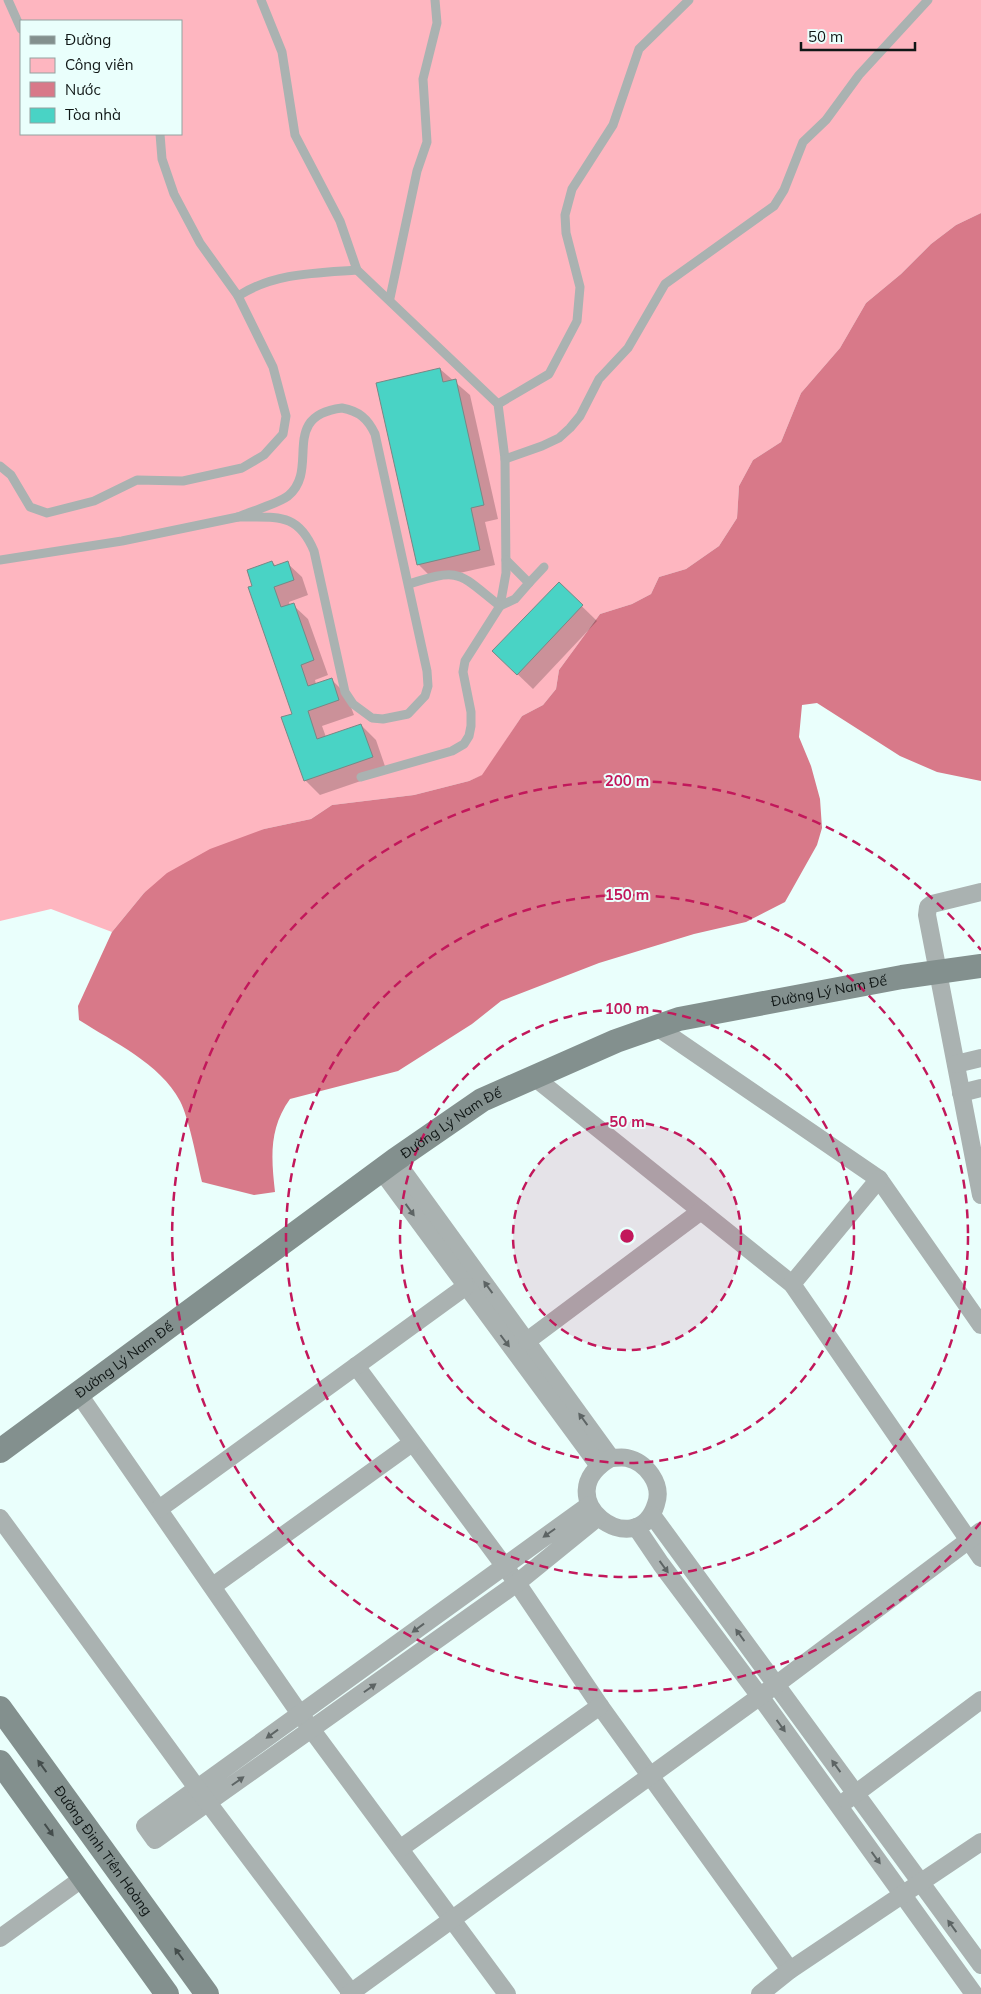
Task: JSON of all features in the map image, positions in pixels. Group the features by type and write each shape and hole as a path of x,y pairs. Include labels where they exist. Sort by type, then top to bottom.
{"street":[{"path":"981,892 932,904 928,907 927,915 981,1195"},
{"name":"Đường Lý Nam Đế","path":"0,1451 388,1165 482,1100 616,1041 679,1019 937,972 981,966"},
{"path":"657,1027 879,1179 981,1325"},
{"path":"956,1064 981,1058"},
{"path":"534,1077 792,1284 975,1536 981,1558"},
{"path":"961,1093 981,1088"},
{"path":"388,1165 465,1287 605,1462"},
{"path":"388,1165 527,1340 605,1462"},
{"path":"792,1284 879,1179"},
{"path":"527,1340 701,1211"},
{"path":"159,1509 465,1287"},
{"path":"356,1366 502,1566 517,1583 600,1706 790,1970"},
{"path":"78,1393 300,1714 401,1848 507,1994"},
{"path":"213,1586 412,1443"},
{"path":"626,1458 640,1463 650,1473 657,1487 657,1502 652,1515 636,1527 614,1528 593,1512 588,1487 605,1462 626,1458"},
{"path":"202,1795 300,1714 502,1566 593,1512"},
{"path":"202,1795 312,1729 517,1583 593,1512"},
{"path":"652,1515 981,1965"},
{"path":"0,1518 350,1994 759,1695 777,1684 975,1536"},
{"path":"636,1527 974,1994"},
{"path":"838,1805 857,1794 981,1700"},
{"path":"401,1848 600,1706"},
{"name":"Đường Đinh Tiên Hoàng","path":"0,1708 208,1994"},
{"path":"0,1762 167,1994"},
{"path":"760,1994 790,1970 981,1842"},
{"path":"0,1938 83,1878"}],"lane":[{"path":"8,0 20,27"},
{"path":"261,0 282,52 295,135 340,221 357,270 390,298 498,404 505,458 506,560 500,606 465,661 463,672 471,712 472,726 469,736 464,744 452,752 361,777"},
{"path":"390,298 417,172 427,142 424,79 437,23 436,0"},
{"path":"498,404 549,374 577,321 580,287 566,233 565,215 572,189 613,125 639,49 689,0"},
{"path":"505,458 542,446 559,438 570,428 580,416 599,379 628,348 651,305 665,284 774,206 784,190 803,142 826,120 859,75 928,0"},
{"path":"0,466 11,475 30,507 47,513 94,502 137,480 183,480 242,468 252,464 278,442 283,434 286,416 273,366 238,296 200,244 174,194 162,159 160,135"},
{"path":"238,296 267,280 286,276 357,270"},
{"path":"0,560 122,541 238,517 287,496 296,485 302,464 305,430 311,421 329,410 342,408 353,410 370,423 375,434 428,686 425,696 408,714 384,719 372,718 361,712 345,692 314,551 307,535 294,522 278,518 238,517"},
{"path":"506,560 529,583"},
{"path":"500,606 515,599 544,567"},
{"path":"408,584 448,573 458,574 500,606"}],"green space":[{"path":"0,0 981,0 981,213 956,225 931,244 901,274 866,303 840,348 801,393 781,442 753,460 739,486 737,518 719,546 686,569 659,577 651,594 632,604 600,614 559,670 556,689 543,705 522,716 483,775 469,781 414,795 332,805 311,819 264,829 144,893 112,932 51,909 0,921"}],"water":[{"path":"981,213 981,781 937,772 900,756 817,703 802,705 799,737 811,766 820,799 822,828 817,845 785,902 746,922 694,934 599,963 501,1001 472,1024 398,1071 290,1099 278,1121 273,1143 275,1192 254,1195 202,1182 187,1118 180,1101 171,1088 161,1075 135,1054 79,1020 78,1006 112,932 144,893 167,873 210,849 264,829 311,819 332,805 414,795 469,781 482,775 522,716 543,705 556,689 559,670 600,614 632,604 651,594 659,577 686,569 719,546 737,518 739,486 753,460 781,442 801,393 840,348 866,303 901,274 931,244 956,225"}],"building":[{"path":"440,368 443,382 456,379 484,505 471,508 480,550 417,565 376,383"},
{"path":"272,561 274,566 288,561 294,580 274,587 281,607 294,603 314,660 301,665 308,686 332,678 339,700 308,711 317,739 361,724 373,757 304,781 281,717 292,714 248,587 252,586 247,570"},
{"path":"559,582 583,605 517,675 492,651"}]}
